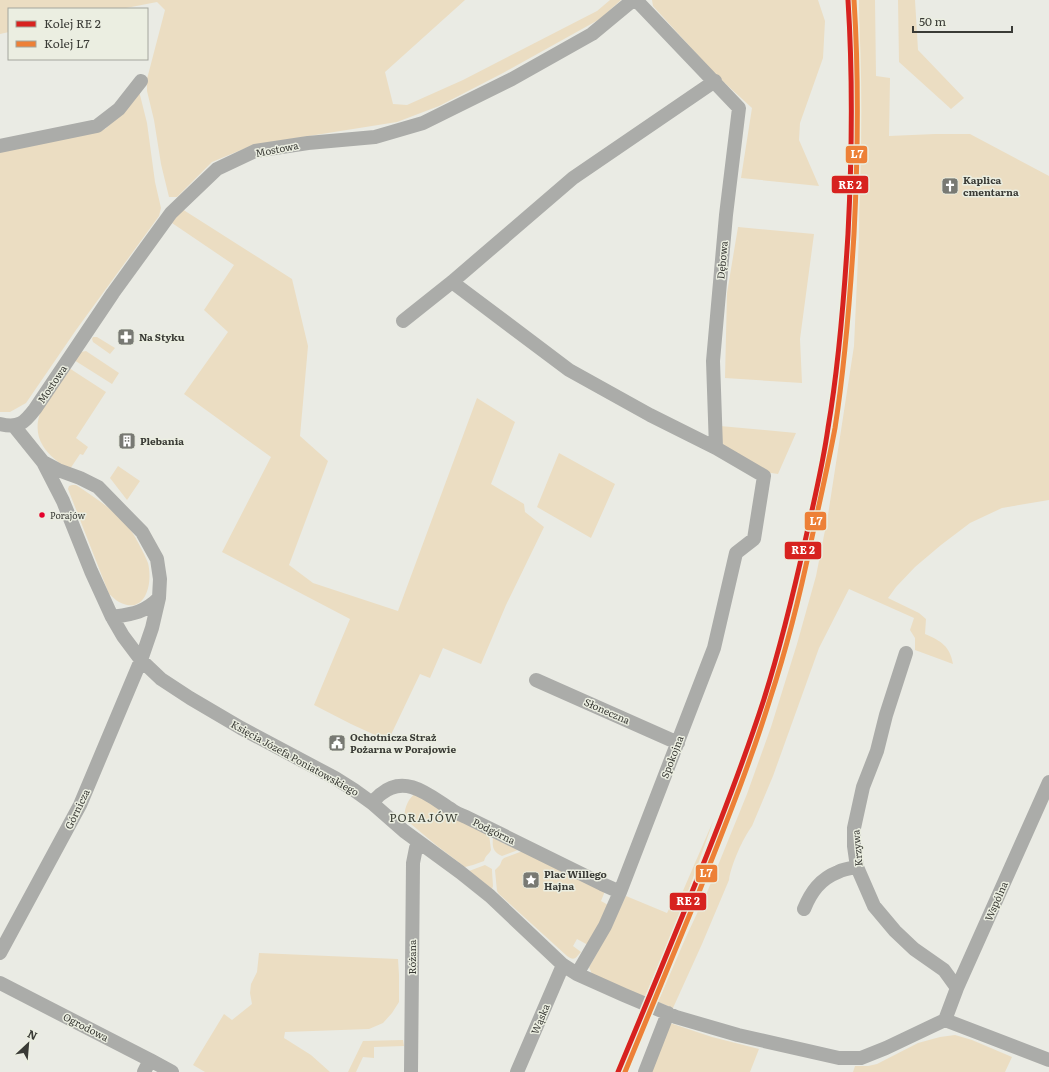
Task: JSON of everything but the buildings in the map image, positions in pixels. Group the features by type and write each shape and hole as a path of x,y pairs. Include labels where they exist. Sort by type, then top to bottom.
{"street":[{"name":"Mostowa","path":"14,426 22,423 35,409 113,293 171,213 217,169 255,151 308,143 375,137 423,123 512,79 592,34 633,0"},
{"name":"Dębowa","path":"636,0 715,81 739,108 726,215 713,361 716,448"},
{"path":"0,146 97,126 119,109 141,81"},
{"path":"403,321 452,282 573,178 715,81"},
{"path":"452,282 569,370 650,415 716,448"},
{"path":"0,424 5,426 14,426"},
{"name":"Księcia Józefa Poniatowskiego","path":"14,426 43,462 63,501 91,571 112,617 123,636 141,660 161,679 184,694 241,728 335,778 354,790 372,803 419,843 460,872 490,896 563,965 577,974 668,1014 738,1035 839,1058 862,1058 945,1020"},
{"name":"Spokojna","path":"577,974 605,926 620,892 714,648 736,553 754,538 764,476 716,448"},
{"name":"Górnicza","path":"0,953 80,805 141,660 152,628 159,598 160,579 157,559 142,532 98,487 43,462"},
{"path":"112,617 142,611 152,605 159,598"},
{"name":"Krzywa","path":"906,653 886,715 877,751 863,787 854,828 854,846 857,867 874,906 882,916 914,949 944,970 957,988"},
{"name":"Słoneczna","path":"536,680 678,743"},
{"name":"Wspólna","path":"945,1020 957,988 1049,782"},
{"name":"Podgórna","path":"372,803 381,794 389,789 398,786 410,786 421,790 452,810 620,892"},
{"name":"Różana","path":"411,1072 413,863 416,848 419,843"},
{"path":"804,910 813,891 824,880 838,872 857,867"},
{"name":"Wąska","path":"517,1072 563,965"},
{"name":"Ogrodowa","path":"0,984 147,1066 172,1072"},
{"path":"645,1072 668,1014"},
{"path":"945,1020 1049,1060"}],"shaded area":[{"path":"0,0 465,0 385,72 393,104 407,105 463,80 597,11 610,0 621,0 600,19 503,73 439,106 397,122 253,145 212,162 177,197 169,197 147,91 147,79 165,10 157,2 126,8 8,8 8,32 0,34"},
{"path":"652,0 818,0 825,21 823,58 800,123 799,140 819,186 741,178 752,108 715,74 653,6"},
{"path":"859,0 875,0 876,76 890,78 889,136 970,134 1049,176 1049,500 1002,508 970,523 915,567 888,598 919,613 926,619 925,634 936,639 947,648 953,664 915,650 915,638 910,630 914,618 849,589 819,648 773,776 752,826 738,852 729,880 673,1008 658,1002 708,890 747,794 771,727 797,644 816,576 828,515 854,346 859,236"},
{"path":"898,0 915,0 918,50 964,98 951,109 899,62"},
{"path":"139,91 147,123 155,182 161,208 159,216 76,330 26,403 10,412 0,412 0,151 105,129 119,116"},
{"path":"182,209 292,279 308,346 300,436 328,461 289,565 313,583 398,611 477,398 515,422 491,484 524,504 525,512 544,527 506,605 481,664 443,648 430,678 420,674 388,741 314,705 350,619 222,552 271,457 184,394 228,332 204,310 234,265 172,223"},
{"path":"738,227 814,234 800,339 802,383 725,378 727,293"},
{"path":"93,337 97,337 115,348 110,354 93,342"},
{"path":"86,351 119,373 112,384 74,360 81,352"},
{"path":"69,368 106,392 76,438 88,447 83,455 80,454 68,470 51,456 43,446 39,436 38,425 40,415 49,395"},
{"path":"720,426 796,433 778,474 765,472 719,446"},
{"path":"559,453 615,484 591,538 537,507"},
{"path":"118,466 140,481 127,500 110,478"},
{"path":"76,485 114,512 132,532 145,556 149,571 148,588 146,595 136,605 128,605 119,602 109,594 68,489 69,486"},
{"path":"415,794 489,834 491,850 484,861 465,867 405,819 407,805 410,798"},
{"path":"714,819 682,909 645,997 592,974 589,967 626,896 667,913 671,905 676,907"},
{"path":"493,838 518,850 502,856 494,849"},
{"name":"Plac Willego Hajna","path":"520,852 525,852 605,891 601,901 610,906 588,945 577,939 573,946 581,952 574,959 567,956 497,891 495,870 504,858"},
{"path":"485,865 492,869 492,889 469,871"},
{"path":"259,953 398,959 399,1002 383,1023 369,1029 285,1032 284,1038 311,1055 330,1072 205,1072 193,1065 224,1014 232,1020 252,1004 250,993 251,984 257,972"},
{"path":"670,1023 712,1037 759,1049 750,1072 651,1072"},
{"path":"955,1035 972,1040 1012,1057 1005,1072 853,1072 855,1066 877,1064 918,1043 940,1037"},
{"path":"403,1040 404,1046 374,1047 374,1058 363,1057 356,1072 348,1072 363,1041"}],"transit line":[{"path":"618,1072 665,960 711,844 756,723 787,618 818,482 826,442 838,356 848,234 851,117 851,58 848,0"}],"rail line":[{"name":"L7","path":"625,1072 699,892 754,748 782,660 807,562 835,428 842,380 849,307 854,234 857,117 857,58 854,0"}],"place":[{"name":"Kaplica cmentarna","path":"950,186"},
{"name":"Na Styku","path":"126,337"},
{"name":"Plebania","path":"127,441"},
{"name":"Porajów","path":"42,515"},
{"name":"Ochotnicza Straż Pożarna w Porajowie","path":"337,743"},
{"name":"Plac Willego Hajna","path":"531,880"}],"district":[{"name":"PORAJÓW","path":"424,818"}]}
